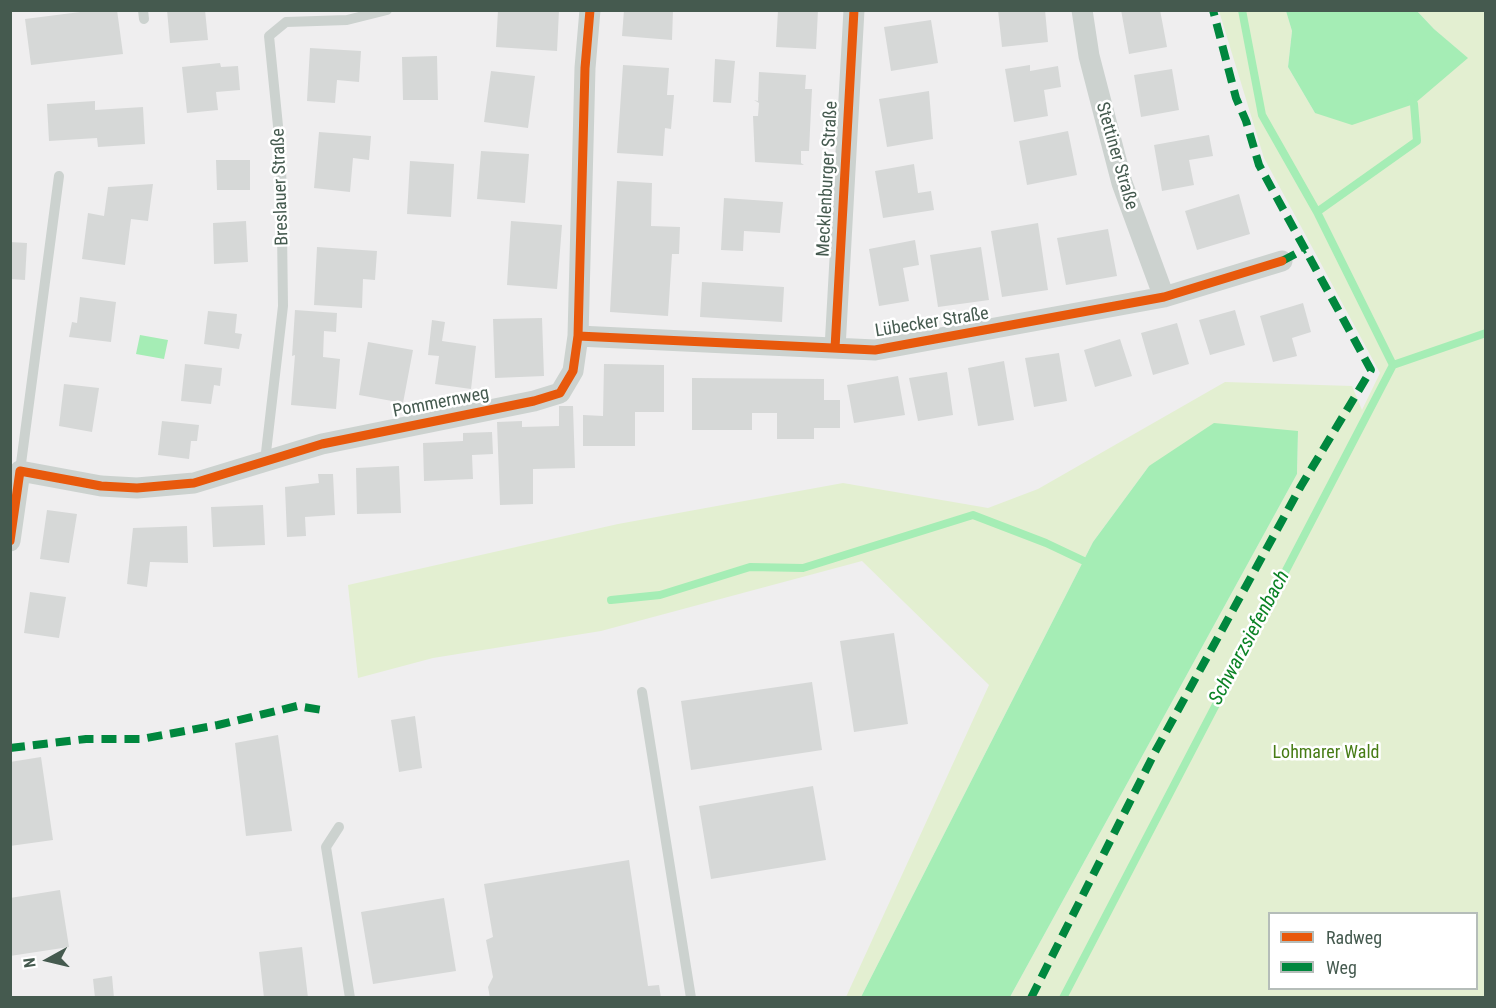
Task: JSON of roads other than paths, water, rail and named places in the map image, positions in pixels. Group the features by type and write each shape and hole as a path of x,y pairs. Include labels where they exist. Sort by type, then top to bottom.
{"street":[{"name":"Pommernweg","path":"20,471 101,486 137,488 194,483 321,444 534,401 560,393 573,371 578,336 585,68 590,10"},
{"name":"Mecklenburger Straße","path":"834,348 854,10"},
{"name":"Stettiner Straße","path":"1082,10 1089,56 1122,183 1164,297"},
{"name":"Lübecker Straße","path":"578,336 875,350 1164,297 1282,261"},
{"path":"10,541 20,471"}],"lane":[{"name":"Breslauer Straße","path":"265,461 284,306 281,156 269,36 286,22 347,20 387,11"},
{"path":"20,471 59,176"},
{"path":"642,692 691,998"},
{"path":"339,827 326,847 350,998"}],"waterway":[{"path":"1242,10 1262,115 1317,212 1393,365"},
{"path":"1317,212 1417,141 1414,104 1411,97"},
{"name":"Schwarzsiefenbach","path":"1063,998 1393,365 1486,333"},
{"path":"611,600 660,595 750,567 803,568 973,515 1046,543 1084,561"}],"park label":[{"name":"Lohmarer Wald","path":"1326,753"}]}
